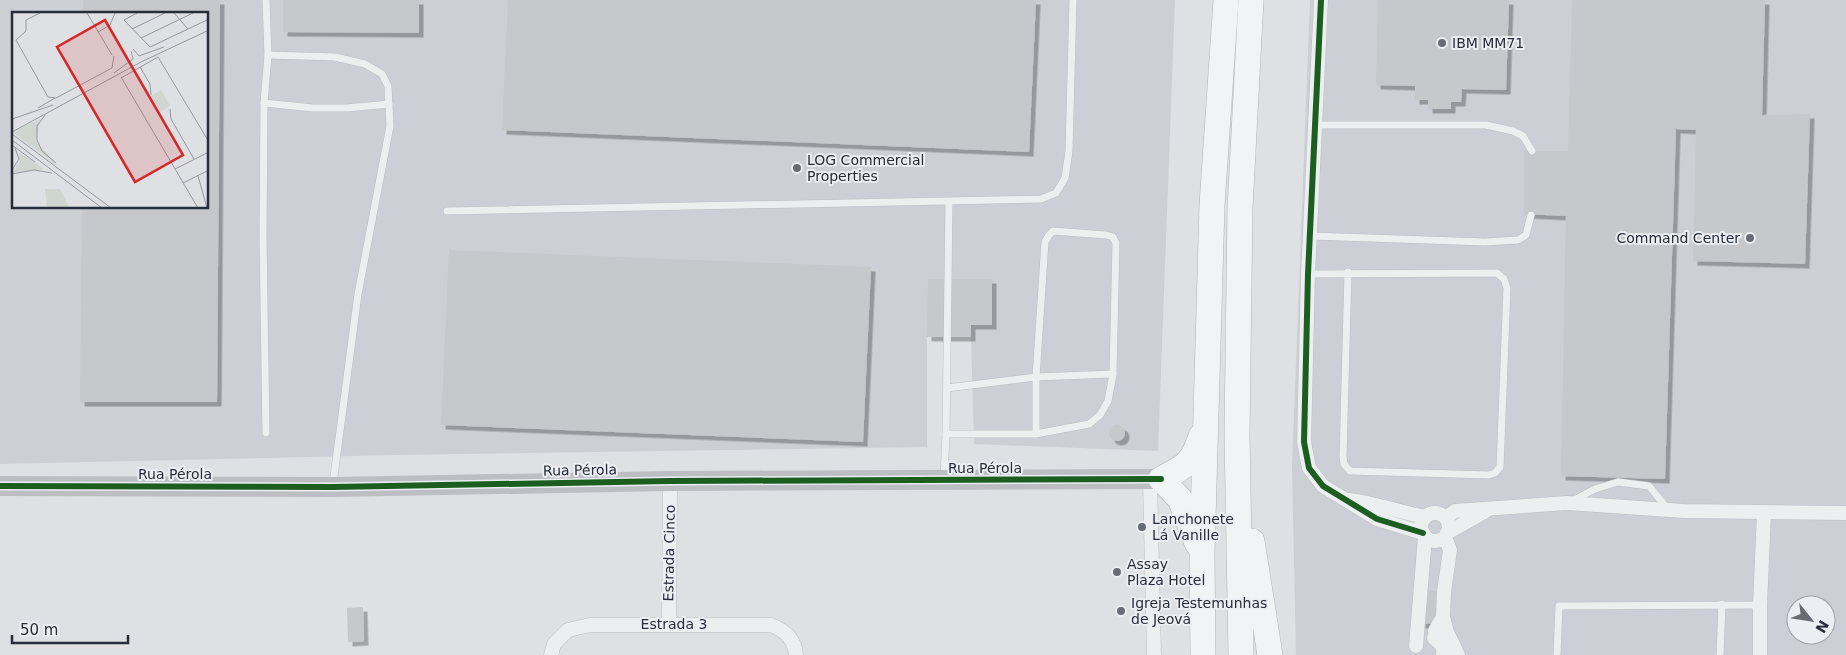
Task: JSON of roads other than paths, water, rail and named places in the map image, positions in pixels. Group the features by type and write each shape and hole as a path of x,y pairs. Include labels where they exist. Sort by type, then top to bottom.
{"highway":[{"path":"1203,655 1202,554 1212,205 1226,0"},
{"path":"1241,655 1237,434 1240,208 1251,0"},
{"path":"1202,554 1180,499 1156,479 1180,469 1190,462 1202,435 1205,413"},
{"path":"1237,434 1270,655"}],"street":[{"path":"1320,0 1308,274 1304,442 1309,468 1323,486 1377,519 1424,535 1429,539 1437,540 1489,509"},
{"path":"1154,655 1156,479"},
{"name":"Rua Pérola","path":"0,486 332,487 670,481 1156,479"},
{"name":"Estrada Cinco","path":"668,624 670,481"},
{"path":"1346,500 1370,502 1395,511 1425,517"},
{"path":"1446,518 1455,511 1567,503 1684,511 1846,513"},
{"path":"1416,650 1424,535 1421,525 1425,517 1433,512 1446,518 1449,525 1446,535 1450,550 1444,592 1443,617 1447,632 1458,655"},
{"path":"1760,655 1764,513"},
{"path":"1442,648 1435,631 1443,617"},
{"name":"Estrada 3","path":"551,655 554,644 568,630 590,625 668,624 771,625 782,630 790,637 796,649 796,655"},
{"path":"1416,650 1422,638 1427,637 1436,638 1442,648"}],"lane":[{"path":"266,0 268,54 264,103 263,237 266,433"},
{"path":"447,211 1041,199 1056,192 1065,178 1069,151 1072,0"},
{"path":"268,54 335,56 365,64 382,74 388,86 390,126 358,294 332,487"},
{"path":"264,103 313,108 348,108 389,104"},
{"path":"1314,125 1486,125 1513,130 1523,136 1532,151"},
{"path":"944,480 949,202"},
{"path":"1311,236 1484,242 1518,240 1526,235 1531,215"},
{"path":"946,434 1036,434 1090,424 1100,415 1108,401 1113,374 1116,243 1113,237 1106,234 1053,231 1045,242 1036,377 1036,434"},
{"path":"1308,274 1348,272 1497,273 1504,278 1507,288 1500,466 1495,473 1489,475 1350,471 1344,464 1348,272"},
{"path":"947,388 1036,377 1113,374"},
{"path":"1567,503 1595,489 1618,482 1649,486 1667,509"},
{"path":"1720,655 1722,604"},
{"path":"1557,655 1559,606 1760,605"}],"place":[{"name":"IBM MM71","path":"1442,43"},
{"name":"LOG Commercial Properties","path":"797,168"},
{"name":"Command Center","path":"1750,238"},
{"name":"Lanchonete Lá Vanille","path":"1142,527"},
{"name":"Assay Plaza Hotel","path":"1117,572"},
{"name":"Igreja Testemunhas de Jeová","path":"1121,611"}]}
